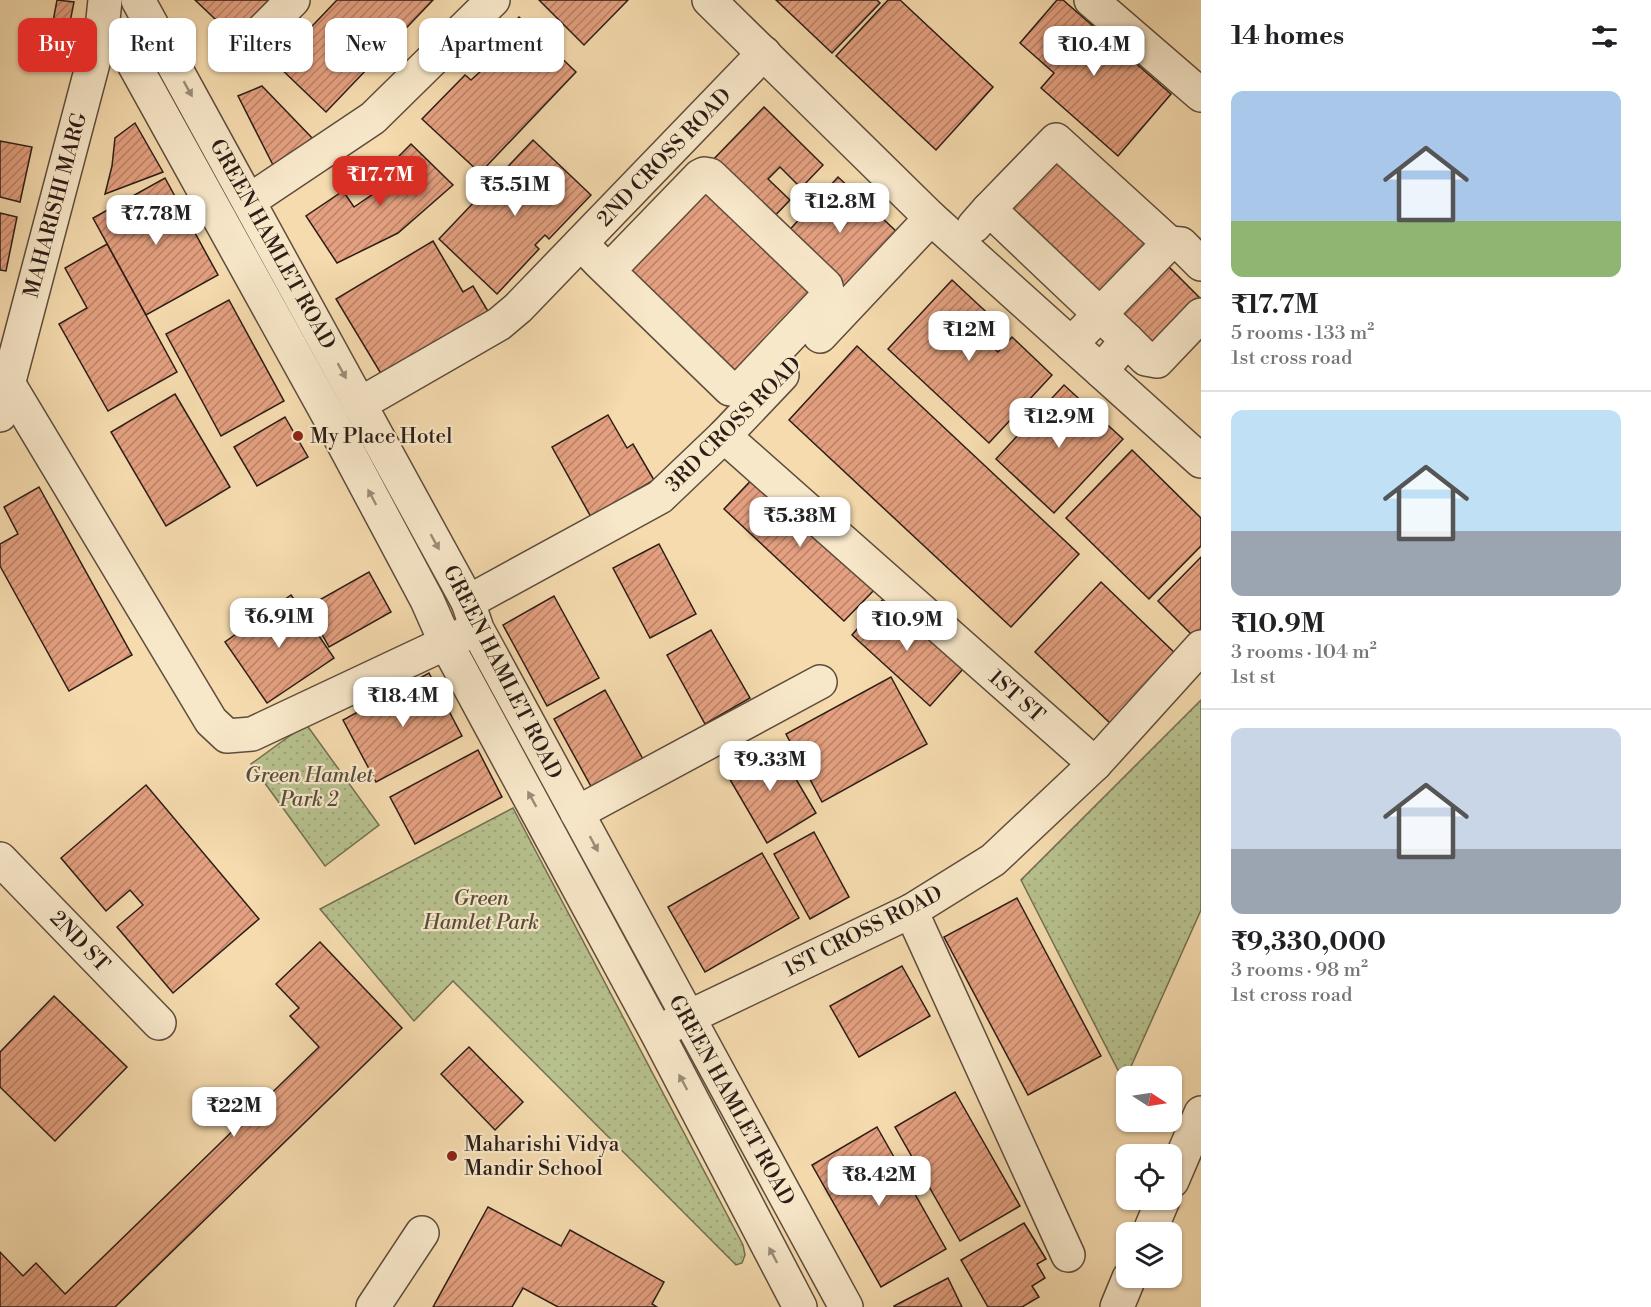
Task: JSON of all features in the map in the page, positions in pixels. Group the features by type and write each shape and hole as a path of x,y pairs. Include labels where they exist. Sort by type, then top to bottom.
{"street":[{"name":"GREEN HAMLET ROAD","path":"138,0 148,18"},
{"path":"275,18 293,0"},
{"path":"249,201 373,118 493,0"},
{"path":"709,0 931,218 1201,462"},
{"path":"1091,0 1200,92"},
{"name":"MAHARISHI MARG","path":"0,415 109,50"},
{"name":"2ND CROSS ROAD","path":"360,404 499,324 518,308 764,53"},
{"name":"GREEN HAMLET ROAD","path":"135,72 331,420 427,600 446,643 657,1033 800,1307"},
{"name":"GREEN HAMLET ROAD","path":"178,72 360,404 577,813 846,1307"},
{"path":"958,243 1056,140 1169,243 1181,244 1201,264"},
{"path":"581,243 730,389 742,387 828,296 826,286 710,175 704,174 609,270"},
{"path":"989,209 1146,359 1157,361 1201,315"},
{"name":"3RD CROSS ROAD","path":"8,383 211,721 227,736 252,734 446,643 472,615 660,497 724,436 931,218"},
{"path":"1071,344 1169,243"},
{"path":"1101,371 1127,340"},
{"name":"1ST ST","path":"724,436 1095,764"},
{"name":"1ST CROSS ROAD","path":"657,1033 911,911 993,860 1095,764 1201,647"},
{"path":"577,813 820,682"},
{"name":"2ND ST","path":"0,859 159,1023"},
{"path":"911,911 1068,1255"},
{"path":"1182,1158 1201,1113"},
{"path":"373,1307 422,1233"},
{"path":"1117,1307 1125,1288"}],"green space":[{"path":"1201,700 1201,910 1131,1066 1116,1066 1021,880"},
{"name":"Green Hamlet Park 2","path":"306,724 379,825 325,866 251,764"},
{"name":"Green Hamlet Park","path":"513,808 743,1245 745,1255 742,1263 736,1265 453,981 414,1021 320,909"}],"building":[{"path":"57,0 74,2 71,18 54,18"},
{"path":"195,0 269,0 252,18 214,18"},
{"path":"337,0 433,0 407,27 407,18 325,18 325,72 364,72 326,112 284,72 313,72 313,25"},
{"path":"539,0 628,0 584,45 564,25 564,18 557,18"},
{"path":"776,0 877,0 880,3 832,53"},
{"path":"888,0 900,0 993,87 936,150 836,56"},
{"path":"1057,0 1063,0 1171,94 1118,156 1041,88 1054,73 1020,43"},
{"path":"564,60 576,72 480,173 422,119 465,75 471,80 480,72 564,72"},
{"path":"262,86 316,142 273,165 238,96"},
{"path":"764,107 823,165 801,188 780,167 768,179 790,200 768,223 708,165"},
{"path":"135,123 163,172 105,194 112,166 115,138"},
{"path":"533,140 591,195 549,239 545,235 535,245 539,249 497,294 439,239"},
{"path":"0,141 32,147 20,202 0,197"},
{"path":"411,144 453,185 398,233 337,263 306,216 343,191 354,207 389,183 382,173"},
{"path":"1056,146 1155,240 1100,299 1001,205"},
{"path":"838,177 896,231 841,291 783,237"},
{"path":"165,178 218,275 146,315 93,218"},
{"path":"704,179 824,293 740,383 619,269"},
{"path":"0,213 17,217 6,271 0,270"},
{"path":"433,241 463,292 473,286 489,313 383,377 336,299"},
{"path":"107,244 177,372 108,411 59,324 87,308 65,268"},
{"path":"1161,259 1201,299 1201,305 1151,357 1107,315"},
{"path":"952,280 997,322 983,338 998,352 1012,337 1052,375 989,443 888,349"},
{"path":"229,300 284,401 221,436 166,334"},
{"path":"857,346 1079,554 1011,627 789,420"},
{"path":"1064,385 1123,439 1054,513 996,459"},
{"path":"175,394 230,487 166,526 111,432"},
{"path":"608,415 627,448 633,444 654,480 591,517 552,447"},
{"path":"285,417 308,457 257,486 234,447"},
{"path":"1132,450 1201,518 1201,546 1149,599 1066,518"},
{"path":"757,474 877,587 844,621 724,509"},
{"path":"39,487 132,655 69,691 0,566 0,544 18,534 4,507"},
{"path":"659,544 696,614 650,638 613,568"},
{"path":"1201,557 1201,629 1194,637 1158,601"},
{"path":"369,572 391,612 329,647 307,607"},
{"path":"1101,582 1177,655 1112,725 1035,652"},
{"path":"291,595 334,658 267,703 225,642"},
{"path":"554,596 599,678 547,706 503,625"},
{"path":"884,598 963,669 930,706 852,635"},
{"path":"711,630 750,698 705,724 667,655"},
{"path":"429,673 462,736 376,782 343,720"},
{"path":"891,677 927,744 822,802 786,734"},
{"path":"605,690 644,761 593,790 554,719"},
{"path":"774,742 816,813 767,843 725,771"},
{"path":"478,750 502,797 415,844 390,797"},
{"path":"146,785 259,919 173,993 117,927 143,905 130,890 106,911 61,858"},
{"path":"814,832 849,897 810,919 774,854"},
{"path":"762,853 799,918 705,972 668,907"},
{"path":"1017,898 1101,1056 1028,1095 944,937"},
{"path":"320,942 402,1028 115,1307 0,1307 0,1252 23,1276 36,1263 65,1294 319,1047 290,1016 299,1008 276,984"},
{"path":"902,966 930,1016 859,1057 830,1006"},
{"path":"54,996 127,1067 55,1141 0,1087 0,1052"},
{"path":"469,1047 523,1102 495,1130 441,1074"},
{"path":"955,1092 1020,1206 960,1241 895,1127"},
{"path":"877,1127 946,1249 881,1287 812,1165"},
{"path":"488,1207 561,1246 570,1230 664,1282 652,1304 657,1307 558,1307 523,1288 512,1307 433,1307"},
{"path":"1024,1223 1046,1259 1037,1264 1045,1278 1032,1286 1039,1297 1022,1307 988,1307 961,1260"},
{"path":"948,1278 962,1307 894,1307 894,1306"}],"place":[{"name":"My Place Hotel","path":"298,436"},
{"name":"Maharishi Vidya Mandir School","path":"452,1156"}]}
